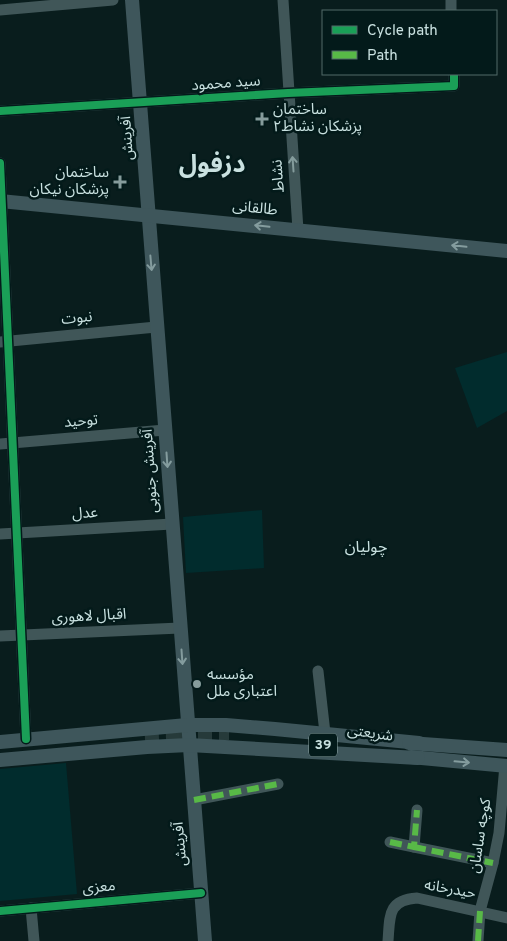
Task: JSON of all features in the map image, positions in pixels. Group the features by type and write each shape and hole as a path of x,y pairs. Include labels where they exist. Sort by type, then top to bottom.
{"main road":[{"name":"آفرینش","path":"132,0 148,214"},
{"name":"طالقانی","path":"1,201 148,214 507,251"},
{"name":"آفرینش جنوبی","path":"148,214 187,725"},
{"name":"آفرینش","path":"187,725 205,941"},
{"path":"0,759 26,751 145,737 187,725 227,736 418,758 506,765"},
{"path":"0,743 26,739 145,737 189,745 227,736 326,733 419,743"},
{"name":"شریعتی","path":"227,736 364,744 419,743 507,750"},
{"path":"0,743 25,745 145,737"}],"street":[{"path":"0,10 112,0"},
{"name":"نشاط","path":"283,0 298,230"},
{"name":"سید محمود","path":"0,111 454,86 454,75"},
{"path":"0,163 4,342 13,443 26,739"},
{"name":"نبوت","path":"4,342 156,327"},
{"name":"توحید","path":"0,444 164,430"},
{"name":"عدل","path":"0,534 172,524"},
{"name":"اقبال لاهوری","path":"0,636 180,628"},
{"path":"318,672 326,733"},
{"name":"کوچه ساسان","path":"478,941 480,911 493,863 500,825 506,765"},
{"path":"194,800 278,784"},
{"path":"414,847 417,810"},
{"path":"390,842 493,863"},
{"name":"معزی","path":"0,911 201,893"},
{"name":"حیدرخانه","path":"388,941 392,909 405,899 417,898 507,918"},
{"path":"31,908 34,941"}],"shaded area":[{"path":"507,352 507,411 477,428 455,368"},
{"path":"262,510 264,568 186,573 183,517"},
{"path":"66,763 77,894 0,901 0,769"}],"tunnel":[{"path":"177,733 229,733"},
{"path":"145,739 186,737"}],"marked path":[{"path":"194,800 278,784"},
{"path":"390,842 414,847 417,810"},
{"path":"414,847 493,863"},
{"path":"478,941 480,911"}],"cycle path":[{"path":"0,111 288,93 454,86 454,75"},
{"path":"0,163 26,739"},
{"path":"0,911 201,893"}],"place":[{"name":"ساختمان پزشکان نشاط۲","path":"262,119"},
{"name":"ساختمان پزشکان نیکان","path":"120,182"},
{"name":"مؤسسه اعتباری ملل","path":"197,684"}],"district":[{"name":"دزفول","path":"212,166"},
{"name":"چولیان","path":"366,548"}]}
